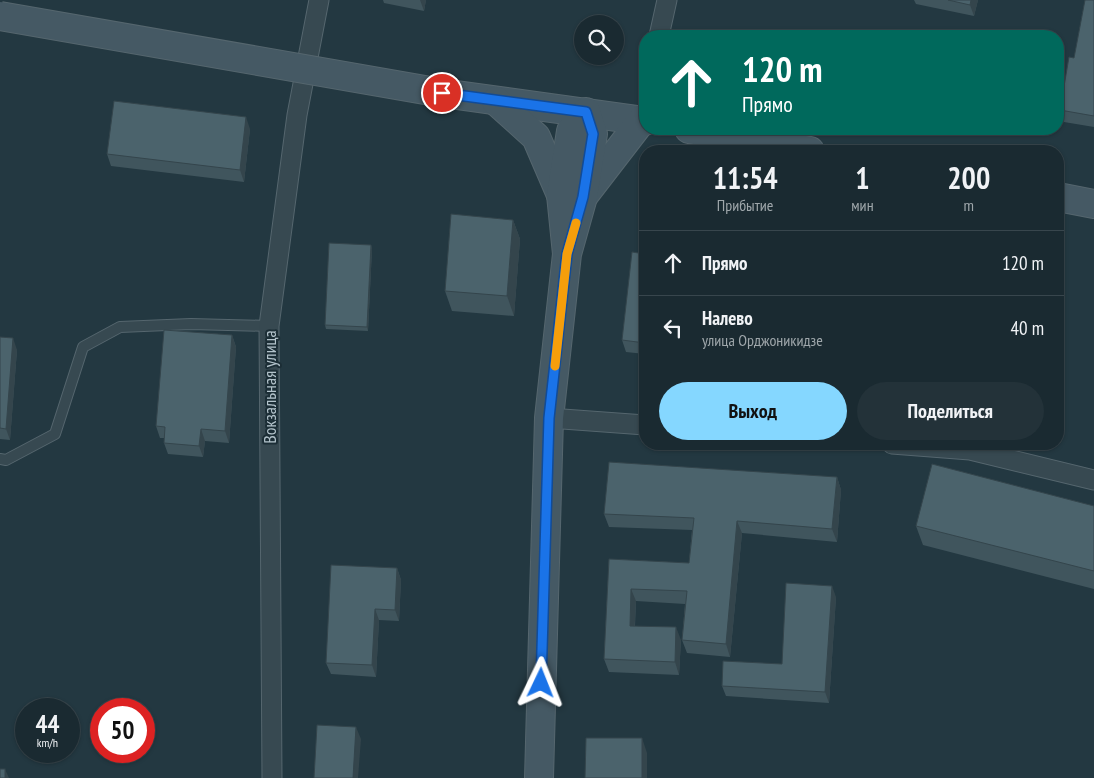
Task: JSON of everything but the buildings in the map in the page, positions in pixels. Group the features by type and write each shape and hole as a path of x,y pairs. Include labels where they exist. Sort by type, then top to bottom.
{"main road":[{"path":"0,16 442,93 586,112 639,115"},
{"path":"496,101 536,138 572,196"},
{"path":"538,778 549,418 572,196 593,134 586,112"},
{"path":"572,196 639,121"},
{"path":"722,135 777,145"},
{"path":"1064,198 1094,204"}],"street":[{"name":"Вокзальная улица","path":"272,778 269,326 297,115 319,0"},
{"path":"660,30 667,0"},
{"path":"549,418 639,425"},
{"path":"970,450 1094,480"}],"lane":[{"path":"0,459 6,460 55,434 83,347 120,327 191,324 269,326"}],"slow traffic":[{"path":"555,366 567,254 576,223"}],"route":[{"path":"442,93 586,112 593,134 583,197 567,254 549,418 541,683"}]}
